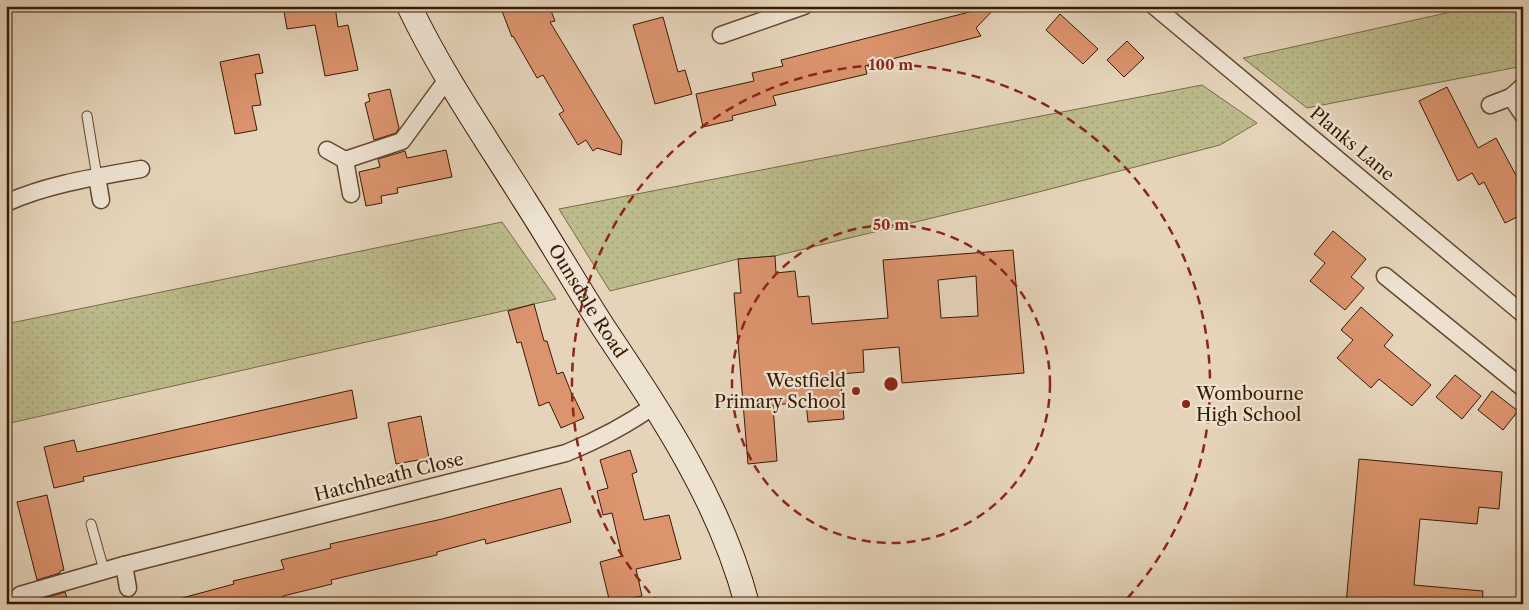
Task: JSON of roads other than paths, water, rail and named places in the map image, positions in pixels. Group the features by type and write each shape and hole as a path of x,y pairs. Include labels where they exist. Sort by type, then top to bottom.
{"street":[{"name":"Ounsdale Road","path":"409,6 448,78 579,290 655,405 698,479 719,522 733,558 747,604"},
{"path":"721,35 804,6"},
{"name":"Planks Lane","path":"1154,6 1523,314"},
{"path":"327,150 345,160 402,141 448,78"},
{"path":"1490,105 1517,92 1523,115"},
{"path":"345,160 351,194"},
{"path":"6,203 27,194 97,177 141,169"},
{"path":"97,177 101,200"},
{"path":"1385,276 1523,388"},
{"name":"Hatchheath Close","path":"20,595 104,570 566,453 607,436 655,405"},
{"path":"124,565 128,588"}],"lane":[{"path":"87,116 97,177"},
{"path":"91,524 104,570"}],"place":[{"name":"Westfield Primary School","path":"856,391"},
{"name":"Wombourne High School","path":"1186,404"}]}
